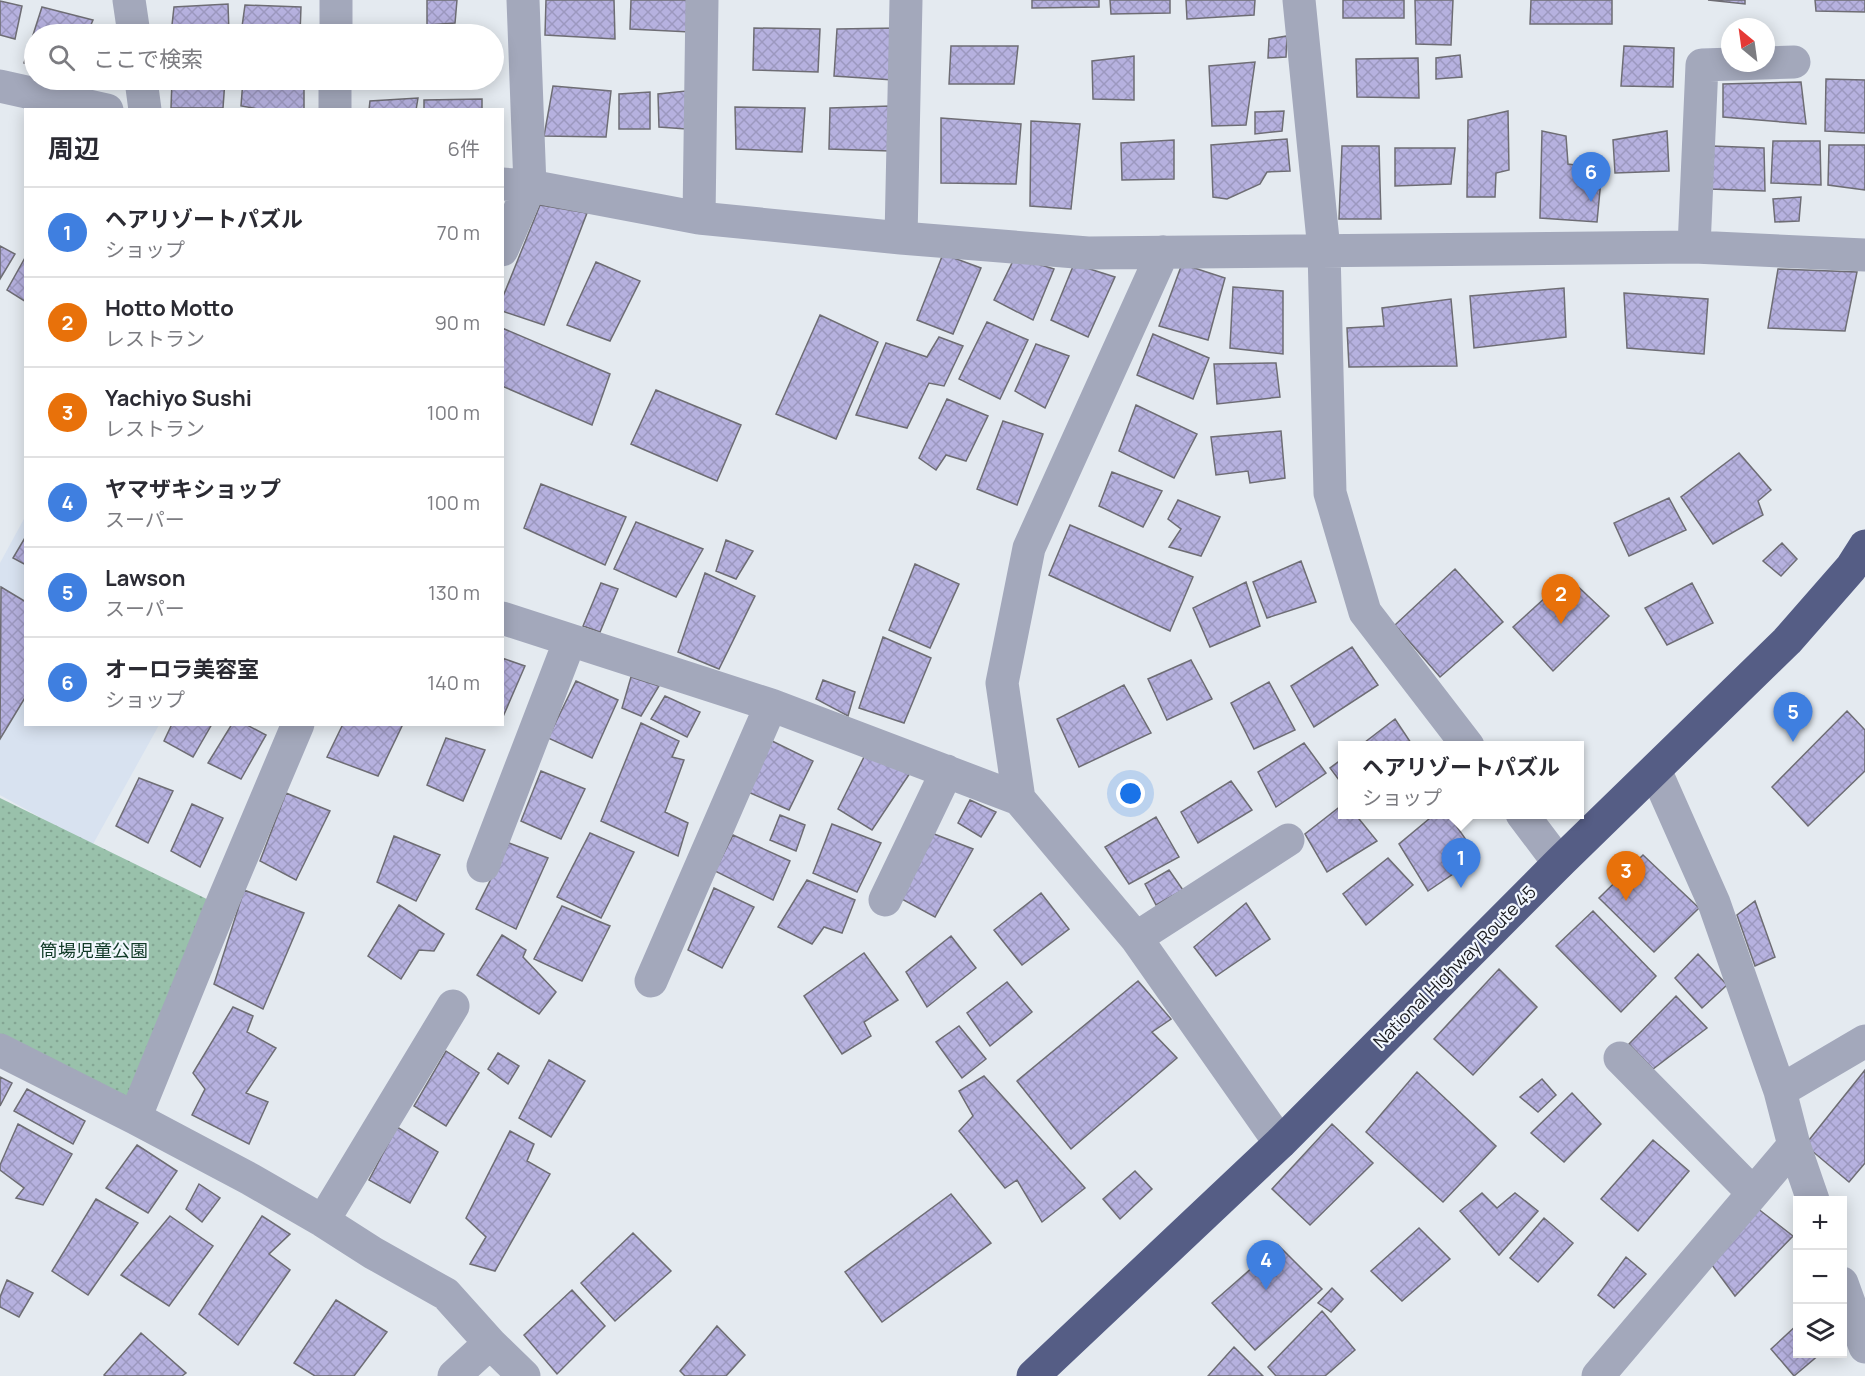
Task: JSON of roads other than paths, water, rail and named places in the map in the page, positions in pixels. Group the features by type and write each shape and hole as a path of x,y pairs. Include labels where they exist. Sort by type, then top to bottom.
{"highway":[{"name":"National Highway Route 45","path":"1033,1376 1280,1143 1559,863 1787,641 1851,568 1865,546"}],"street":[{"path":"129,0 133,24"},
{"path":"336,0 336,24"},
{"path":"504,241 516,185 523,0"},
{"path":"699,218 702,0"},
{"path":"901,238 906,0"},
{"path":"1299,0 1324,250 1330,493 1365,612 1464,741"},
{"path":"1694,247 1702,65 1794,63"},
{"path":"0,86 97,108"},
{"path":"142,90 145,108"},
{"path":"335,90 335,108"},
{"path":"516,185 699,218 901,238 1088,253 1694,247 1865,255"},
{"path":"1019,799 1002,683 1029,548 1163,252"},
{"path":"504,619 771,705 1019,799 1136,938 1280,1143"},
{"path":"483,866 570,640"},
{"path":"651,981 771,705"},
{"path":"135,1118 297,726"},
{"path":"1655,770 1714,903 1780,1090 1794,1146 1812,1196"},
{"path":"885,900 947,771"},
{"path":"1526,819 1559,863"},
{"path":"1136,938 1288,840"},
{"path":"323,1221 453,1006"},
{"path":"1780,1090 1865,1041"},
{"path":"0,1050 250,1179 446,1294 490,1343 524,1376"},
{"path":"1620,1058 1753,1193"},
{"path":"1598,1376 1794,1146"},
{"path":"1847,1297 1865,1347"},
{"path":"454,1376 490,1343"}],"place":[{"name":"オーロラ美容室","path":"1591,202"},
{"name":"Hotto Motto","path":"1561,624"},
{"name":"Lawson","path":"1793,742"},
{"name":"ヘアリゾートパズル","path":"1461,888"},
{"name":"Yachiyo Sushi","path":"1626,901"},
{"name":"ヤマザキショップ","path":"1266,1290"}],"park label":[{"name":"筒場児童公園","path":"94,951"}]}
